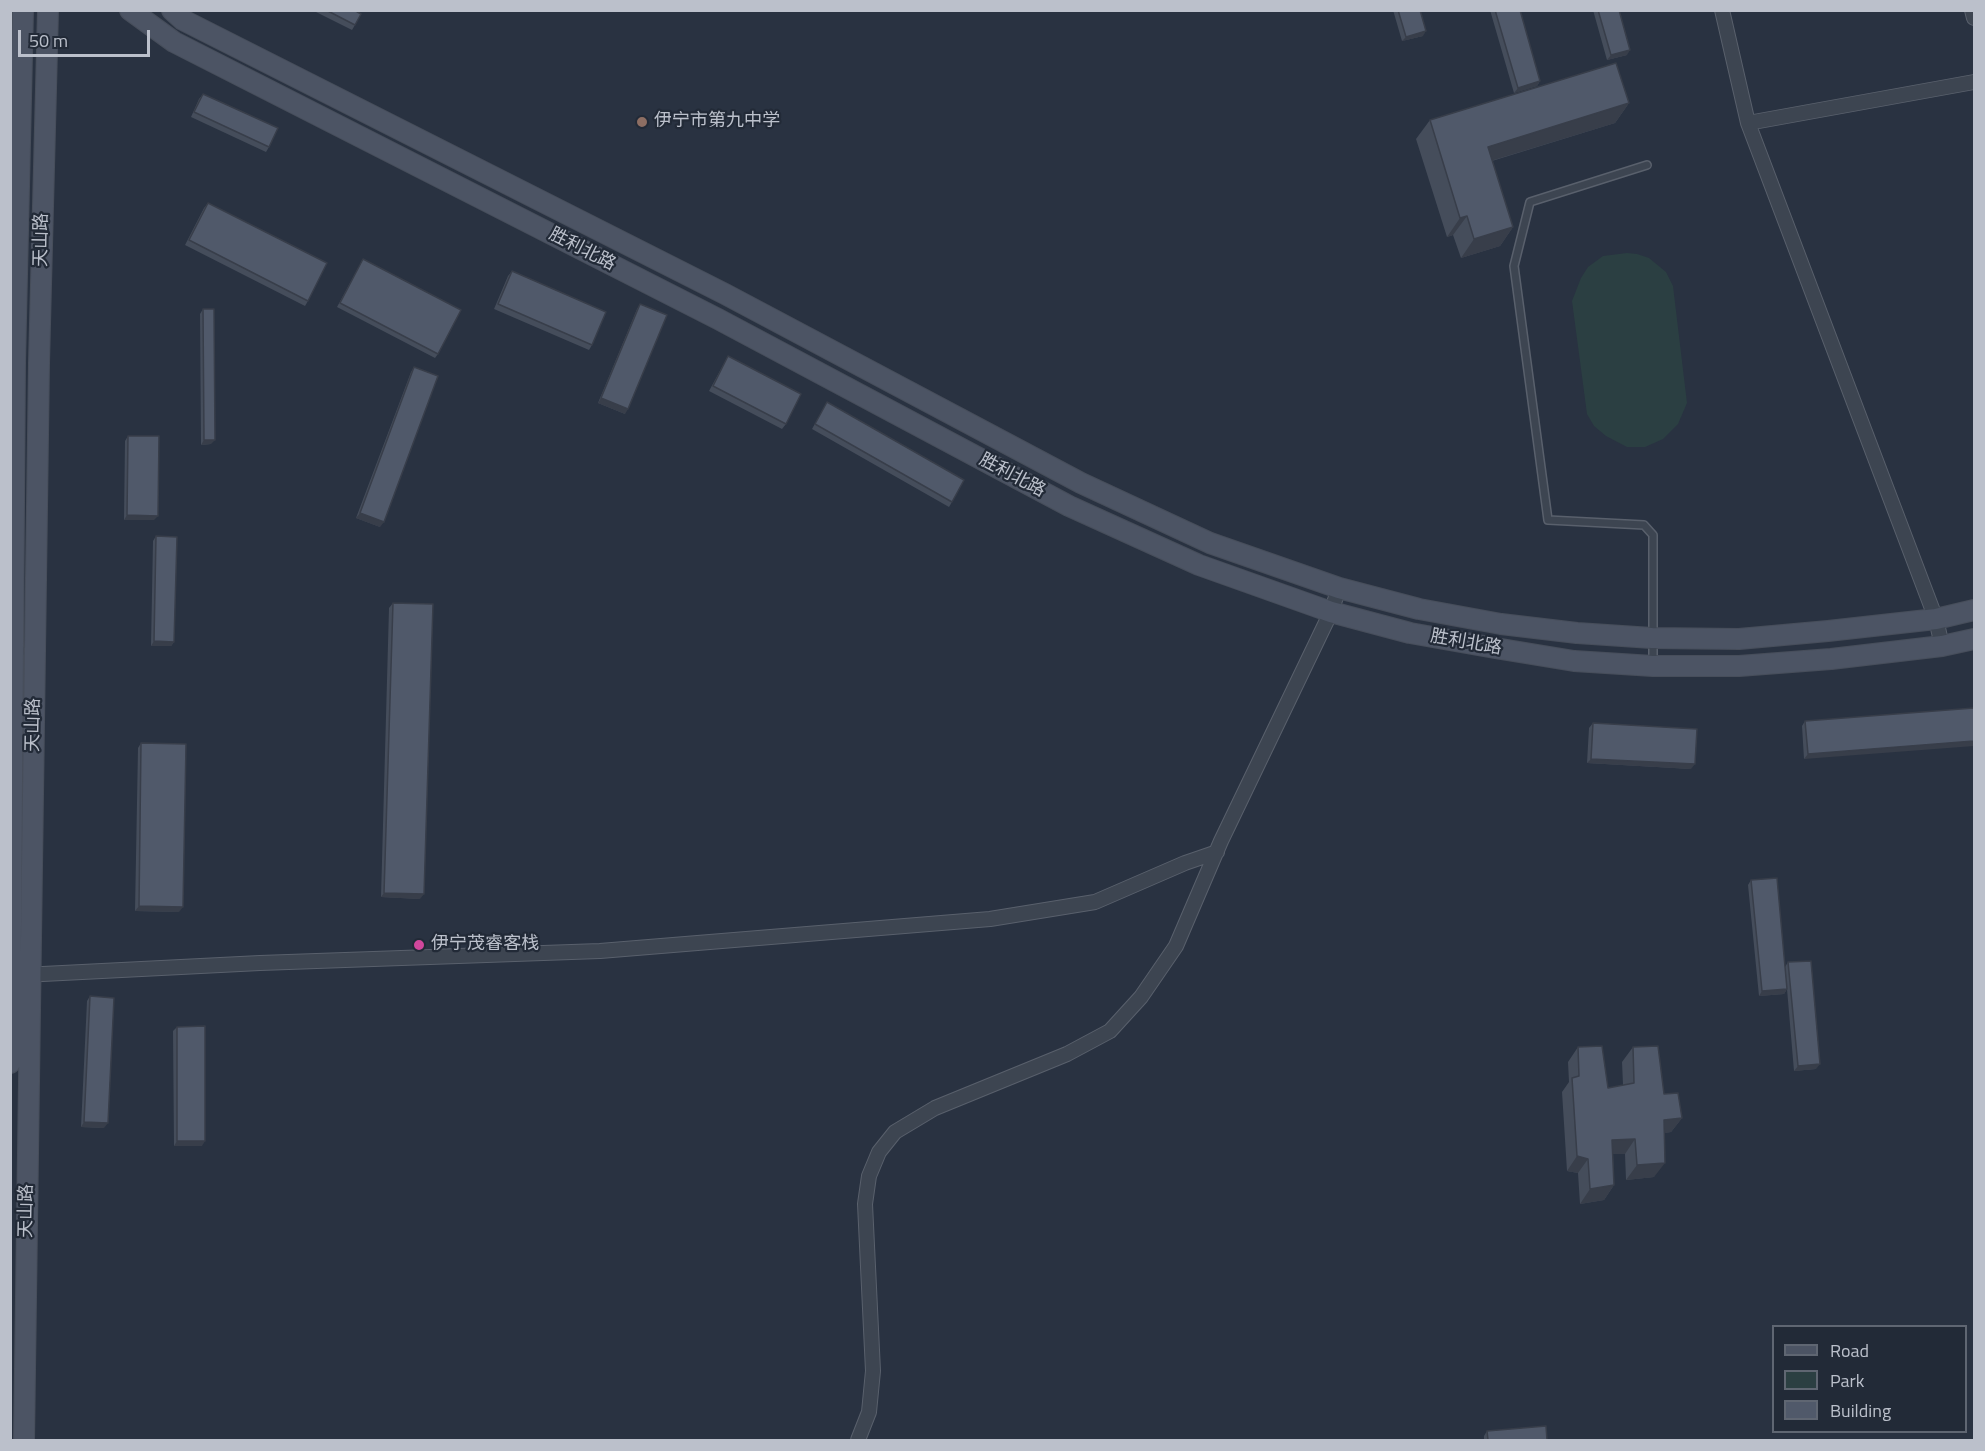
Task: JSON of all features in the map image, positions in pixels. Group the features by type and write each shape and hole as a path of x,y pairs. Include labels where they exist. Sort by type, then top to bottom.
{"main road":[{"name":"天山路","path":"10,1063 21,975 13,364 23,10"},
{"name":"天山路","path":"24,1440 17,1397 21,975 48,10"},
{"name":"胜利北路","path":"130,10 174,42 718,319 1069,506 1199,566 1331,612 1410,633 1495,648 1574,661 1653,666 1739,666 1797,662 1942,646 1974,639"},
{"name":"胜利北路","path":"172,10 183,20 725,294 1081,483 1210,543 1339,588 1419,609 1501,624 1577,633 1652,638 1739,639 1828,632 1936,619 1974,610"}],"street":[{"path":"1722,10 1748,123 1936,619 1942,646"},
{"path":"1972,10 1974,18"},
{"path":"1748,123 1974,82"},
{"path":"13,364 39,363"},
{"path":"858,1440 869,1412 873,1371 865,1204 869,1176 879,1152 895,1132 935,1108 1067,1054 1110,1031 1141,997 1176,946 1216,852 1331,612 1339,588"},
{"path":"21,975 260,963 600,951 990,919 1095,902 1216,852"}],"lane":[{"path":"1647,165 1530,202 1514,266 1548,520 1644,525 1653,535 1653,666"}],"green space":[{"path":"1627,253 1649,258 1666,272 1673,286 1687,403 1678,424 1663,439 1645,447 1627,447 1606,436 1594,426 1587,414 1572,301 1588,267 1603,256"}],"building":[{"path":"326,10 354,10 361,14 355,25"},
{"path":"1398,10 1420,10 1426,31 1406,37"},
{"path":"1495,10 1520,10 1540,81 1518,88"},
{"path":"1598,10 1619,10 1630,50 1611,55"},
{"path":"1616,63 1629,103 1488,147 1513,227 1474,239 1467,216 1460,218 1430,120"},
{"path":"203,94 278,128 269,147 194,112"},
{"path":"208,203 327,263 308,301 189,240"},
{"path":"363,259 461,310 438,354 340,303"},
{"path":"512,271 606,312 592,345 498,304"},
{"path":"640,304 667,315 628,409 601,398"},
{"path":"203,309 214,309 215,440 204,440"},
{"path":"728,356 801,394 786,424 713,386"},
{"path":"414,367 438,376 384,522 360,513"},
{"path":"827,402 964,480 952,502 815,424"},
{"path":"128,436 159,436 158,516 127,515"},
{"path":"156,536 177,537 174,642 154,641"},
{"path":"393,603 433,604 424,894 384,893"},
{"path":"1974,708 1974,741 1808,754 1805,721"},
{"path":"1593,723 1697,729 1695,764 1591,759"},
{"path":"141,743 186,744 183,907 139,906"},
{"path":"1777,878 1787,989 1762,991 1751,880"},
{"path":"1811,961 1820,1064 1798,1066 1788,962"},
{"path":"90,996 114,998 108,1123 84,1122"},
{"path":"205,1026 205,1141 177,1141 177,1027"},
{"path":"1602,1046 1608,1088 1634,1083 1633,1047 1658,1046 1664,1094 1678,1093 1682,1118 1664,1120 1665,1163 1637,1165 1635,1139 1612,1140 1614,1185 1590,1189 1588,1159 1577,1156 1572,1078 1579,1076 1578,1047"},
{"path":"1546,1426 1547,1440 1488,1440 1487,1431"}],"place":[{"name":"伊宁市第九中学","path":"642,122"},
{"name":"伊宁茂睿客栈","path":"419,945"}]}
